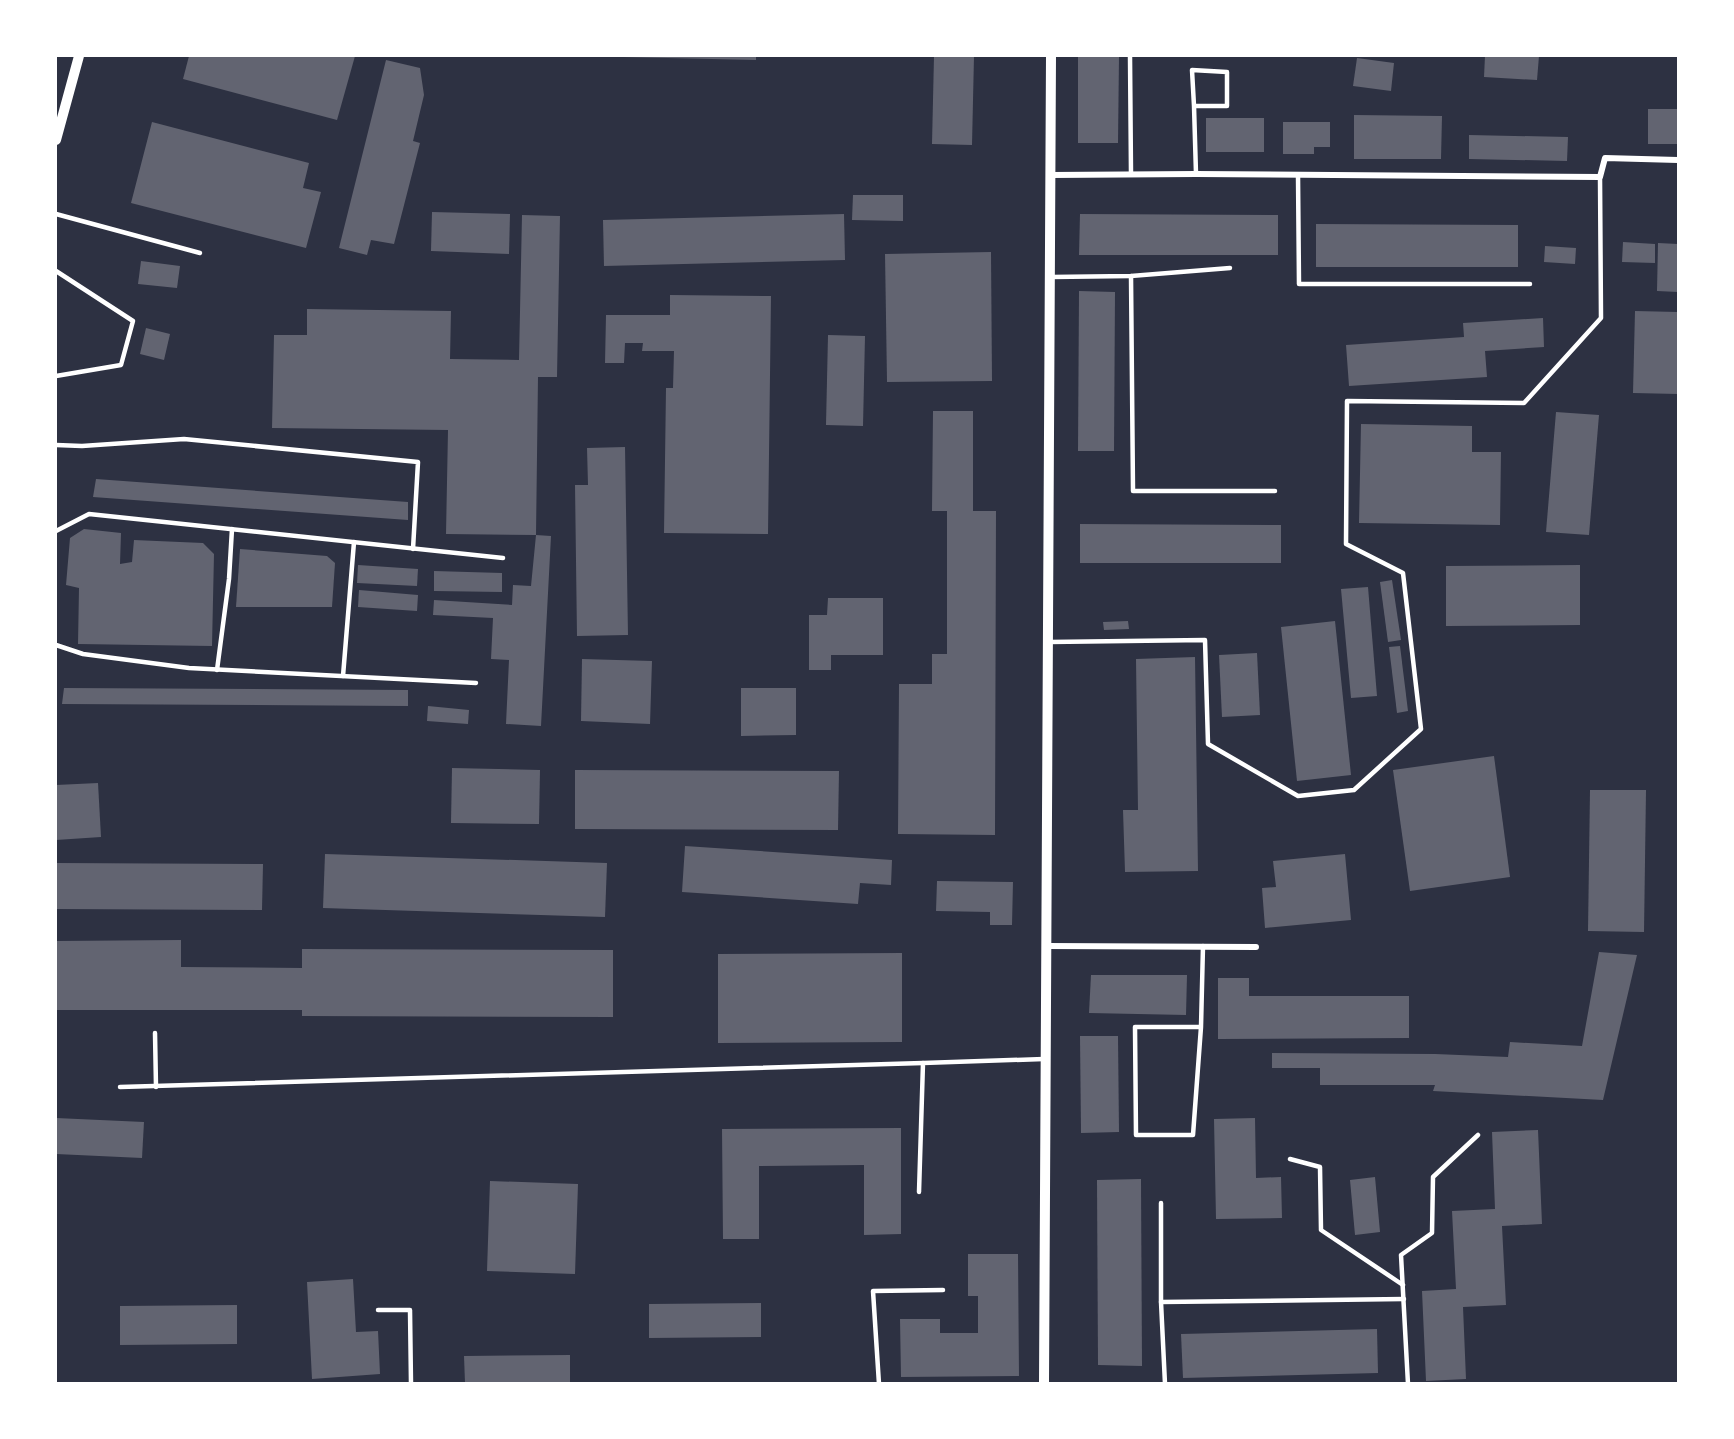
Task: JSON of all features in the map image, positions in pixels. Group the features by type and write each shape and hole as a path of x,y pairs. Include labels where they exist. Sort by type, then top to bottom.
{"street":[{"path":"56,140 79,56"},
{"path":"1044,1383 1051,56"},
{"path":"1051,175 1600,177 1605,158 1678,160"},
{"path":"1047,946 1256,947"}],"lane":[{"path":"1130,56 1131,174"},
{"path":"1194,106 1227,106 1227,72 1192,70 1196,174"},
{"path":"1298,175 1299,284 1530,284"},
{"path":"1049,642 1205,640 1208,744 1298,796 1354,790 1421,729 1403,573 1346,544 1347,401 1524,403 1601,318 1600,177"},
{"path":"56,214 200,253"},
{"path":"1051,277 1131,276 1230,268"},
{"path":"56,271 133,321 121,365 56,376"},
{"path":"1131,276 1133,491 1275,491"},
{"path":"56,445 82,446 184,439 418,462 413,549"},
{"path":"56,531 89,514 503,558"},
{"path":"217,670 229,579 232,529"},
{"path":"343,676 354,542"},
{"path":"56,645 83,654 189,668 476,683"},
{"path":"1201,1027 1135,1027 1136,1135 1193,1135 1201,1027 1203,946"},
{"path":"155,1033 156,1087"},
{"path":"120,1087 1046,1059"},
{"path":"920,1192 923,1063"},
{"path":"1408,1383 1401,1255 1432,1233 1433,1177 1478,1135"},
{"path":"1290,1158 1320,1167 1321,1230 1403,1284"},
{"path":"1161,1203 1161,1302 1165,1383"},
{"path":"879,1383 873,1291 943,1290"},
{"path":"1161,1302 1404,1299"},
{"path":"378,1310 410,1310 411,1383"}],"building":[{"path":"189,56 355,56 337,120 183,79"},
{"path":"756,56 756,60 623,57"},
{"path":"934,56 974,56 972,145 932,144"},
{"path":"1078,56 1119,56 1118,143 1078,143"},
{"path":"1485,56 1539,56 1537,80 1484,77"},
{"path":"1357,58 1394,63 1391,91 1353,86"},
{"path":"386,60 420,68 424,95 413,141 420,143 394,244 371,240 367,255 339,248"},
{"path":"1648,109 1678,109 1678,144 1648,144"},
{"path":"1354,115 1442,116 1441,159 1354,159"},
{"path":"1206,118 1264,118 1264,152 1206,152"},
{"path":"152,122 309,163 303,188 321,192 306,248 131,203"},
{"path":"1283,122 1330,122 1330,147 1314,147 1314,154 1283,154"},
{"path":"1469,135 1568,137 1567,161 1469,159"},
{"path":"853,195 903,195 903,221 852,220"},
{"path":"432,212 510,214 509,254 431,251"},
{"path":"844,214 845,260 604,266 603,220"},
{"path":"1080,214 1278,215 1278,255 1079,255"},
{"path":"522,215 560,216 557,377 538,377 536,535 446,534 448,430 272,428 274,335 307,335 307,309 451,311 450,359 519,360"},
{"path":"1316,224 1518,225 1518,267 1316,267"},
{"path":"1623,242 1655,244 1655,263 1622,262"},
{"path":"1658,243 1678,244 1678,292 1657,291"},
{"path":"1545,246 1576,248 1575,264 1544,262"},
{"path":"991,252 992,381 887,382 885,254"},
{"path":"141,261 180,266 177,288 138,284"},
{"path":"1079,291 1115,292 1114,451 1078,451"},
{"path":"670,295 771,296 768,534 664,533 666,388 673,388 674,351 642,351 643,343 625,343 624,363 605,363 606,315 670,315"},
{"path":"1635,311 1678,312 1678,394 1633,393"},
{"path":"1543,318 1544,347 1485,351 1487,377 1349,386 1346,345 1464,337 1463,323"},
{"path":"146,328 170,334 164,360 140,354"},
{"path":"828,335 865,336 863,426 826,425"},
{"path":"933,411 973,411 973,511 996,511 995,835 898,834 899,684 932,684 932,654 947,654 947,511 932,511"},
{"path":"1556,412 1599,415 1589,535 1546,532"},
{"path":"1361,424 1472,426 1472,452 1501,452 1500,525 1359,523"},
{"path":"625,447 628,635 577,636 575,485 588,485 587,448"},
{"path":"96,479 408,502 408,520 93,497"},
{"path":"1080,524 1281,525 1281,563 1080,563"},
{"path":"84,529 121,533 120,564 132,562 134,540 203,543 214,554 212,646 78,644 79,588 66,585 70,538"},
{"path":"536,535 551,536 541,726 506,724 509,660 491,659 493,618 433,615 434,600 512,605 513,585 531,586"},
{"path":"240,549 327,556 335,563 332,607 236,607"},
{"path":"358,565 418,569 417,586 357,583"},
{"path":"1580,565 1580,625 1446,626 1446,566"},
{"path":"434,571 502,573 502,592 434,591"},
{"path":"1392,580 1401,640 1388,642 1380,582"},
{"path":"1368,587 1377,696 1351,698 1341,589"},
{"path":"359,590 418,595 417,611 358,607"},
{"path":"828,598 883,598 883,655 831,655 831,670 809,670 809,615 827,615"},
{"path":"1128,621 1129,629 1104,630 1103,622"},
{"path":"1335,621 1351,775 1297,781 1281,627"},
{"path":"1400,646 1408,711 1397,713 1389,647"},
{"path":"1257,653 1260,715 1222,717 1219,655"},
{"path":"1195,657 1198,871 1125,872 1123,810 1138,810 1136,659"},
{"path":"582,659 652,661 650,724 581,721"},
{"path":"64,688 408,690 408,706 62,704"},
{"path":"741,688 796,688 796,735 741,736"},
{"path":"428,706 469,710 468,724 427,721"},
{"path":"1494,756 1510,877 1410,891 1393,770"},
{"path":"452,768 540,770 539,824 451,823"},
{"path":"575,770 839,771 838,830 575,829"},
{"path":"98,783 101,837 56,840 56,785"},
{"path":"1590,790 1646,790 1644,932 1588,931"},
{"path":"685,846 892,860 891,885 860,883 858,904 682,892"},
{"path":"325,854 607,863 605,917 323,908"},
{"path":"1345,854 1351,920 1265,928 1262,888 1276,887 1273,861"},
{"path":"56,863 263,864 262,910 56,909"},
{"path":"937,881 1013,882 1012,925 990,925 990,912 936,911"},
{"path":"181,940 181,967 302,968 302,949 613,950 613,1017 302,1016 302,1010 56,1010 56,941"},
{"path":"1599,952 1637,955 1603,1100 1433,1091 1435,1085 1320,1085 1320,1068 1272,1068 1272,1053 1508,1057 1510,1042 1582,1046"},
{"path":"902,953 902,1042 718,1043 718,954"},
{"path":"1091,975 1187,975 1186,1015 1089,1013"},
{"path":"1218,978 1249,978 1249,996 1409,996 1409,1038 1218,1039"},
{"path":"1080,1036 1118,1036 1119,1132 1081,1133"},
{"path":"56,1118 144,1122 142,1158 56,1154"},
{"path":"1255,1118 1256,1178 1281,1177 1282,1218 1216,1219 1214,1119"},
{"path":"901,1128 901,1234 864,1235 864,1165 759,1166 759,1239 723,1239 722,1129"},
{"path":"1538,1130 1542,1224 1502,1226 1506,1305 1463,1307 1466,1379 1426,1381 1422,1291 1456,1289 1452,1211 1495,1209 1492,1132"},
{"path":"1375,1177 1380,1232 1355,1235 1350,1180"},
{"path":"1141,1179 1142,1366 1098,1365 1097,1180"},
{"path":"490,1181 578,1184 575,1274 487,1271"},
{"path":"968,1254 1018,1254 1019,1376 901,1377 900,1319 940,1319 940,1333 978,1333 978,1296 968,1296"},
{"path":"353,1279 356,1332 378,1331 380,1374 312,1379 307,1282"},
{"path":"761,1303 761,1337 649,1338 649,1304"},
{"path":"237,1305 237,1344 120,1345 120,1306"},
{"path":"1377,1329 1378,1373 1183,1378 1181,1334"},
{"path":"570,1355 570,1383 465,1383 464,1356"}]}
